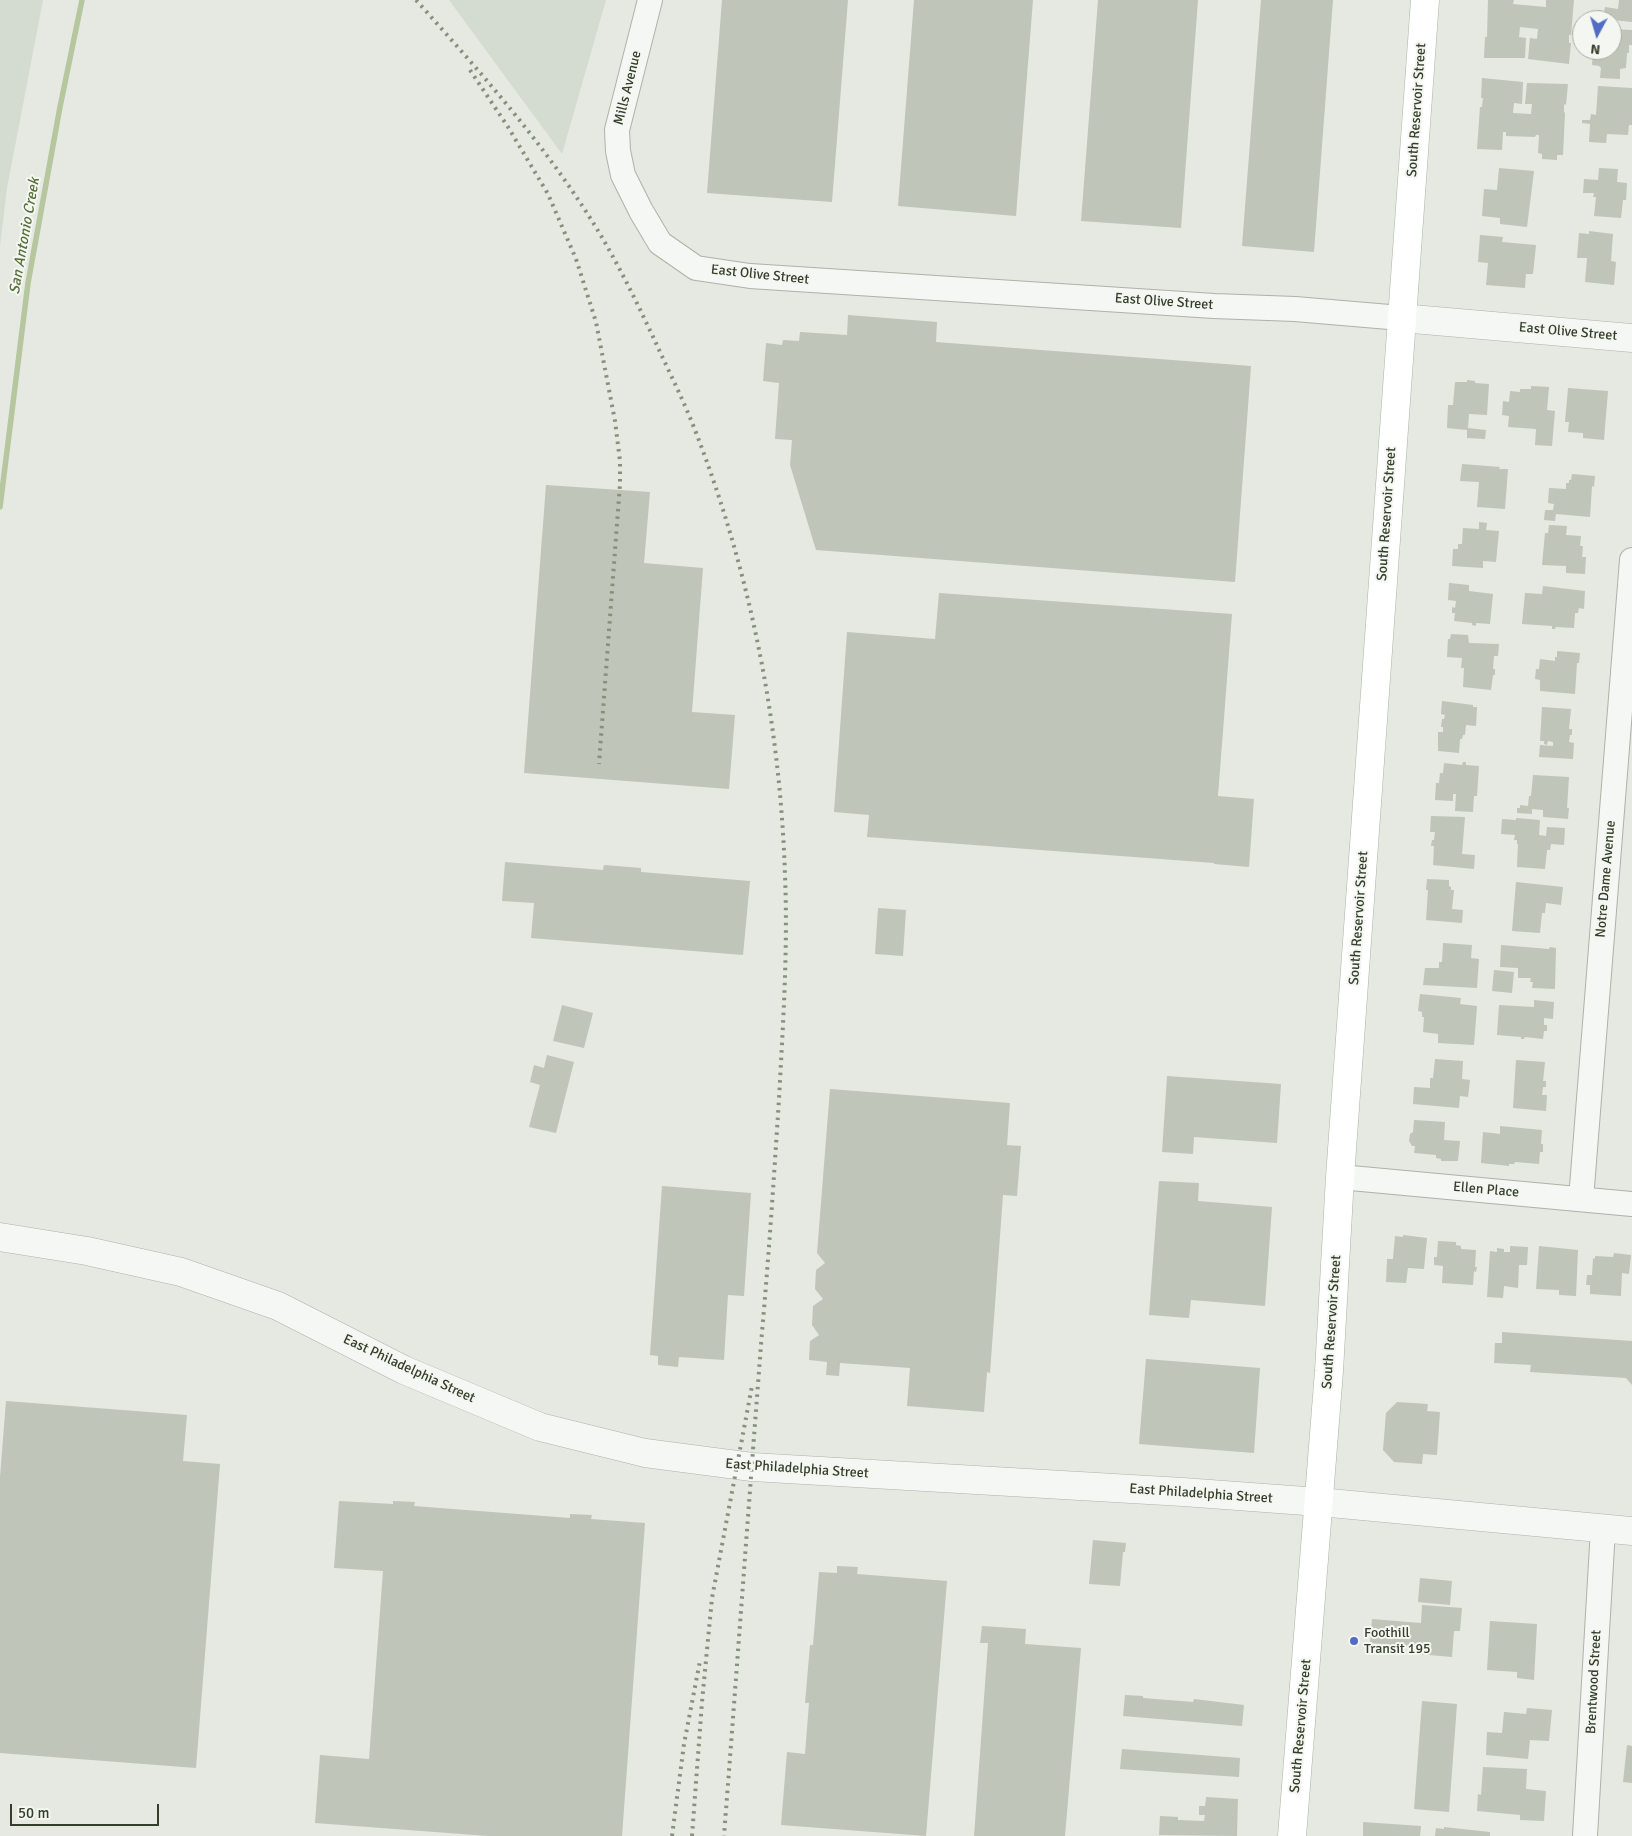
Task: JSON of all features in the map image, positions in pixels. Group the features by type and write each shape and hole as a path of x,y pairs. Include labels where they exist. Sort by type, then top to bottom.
{"main road":[{"name":"South Reservoir Street","path":"1292,1836 1319,1502 1340,1177 1425,0"}],"street":[{"name":"Mills Avenue","path":"650,0 617,130 618,151 623,175 660,243 696,268"},
{"name":"East Olive Street","path":"696,268 750,276 1214,306 1295,309 1632,338"},
{"name":"Notre Dame Avenue","path":"1581,1199 1632,560"},
{"name":"Ellen Place","path":"1340,1177 1632,1204"},
{"name":"East Philadelphia Street","path":"0,1237 87,1250 181,1272 278,1306 404,1370 540,1427 645,1453 752,1467 1183,1492 1319,1502 1632,1531"},
{"name":"Brentwood Street","path":"1584,1836 1603,1529"}],"shaded area":[{"path":"0,0 43,0 7,188 0,246"},
{"path":"449,0 606,0 562,154"}],"building":[{"path":"722,0 848,0 832,202 707,193"},
{"path":"914,0 1033,0 1016,216 898,206"},
{"path":"1098,0 1198,0 1181,228 1081,221"},
{"path":"1261,0 1333,0 1314,252 1242,246"},
{"path":"1488,0 1514,0 1513,4 1546,7 1546,0 1574,0 1571,35 1569,35 1569,43 1571,43 1569,64 1528,59 1530,38 1537,39 1538,29 1520,27 1519,37 1526,38 1525,58 1484,58 1485,37 1487,37"},
{"path":"1619,0 1632,0 1632,22 1622,21 1622,10 1604,10 1605,7 1618,9"},
{"path":"1622,30 1632,30 1632,45 1629,45 1626,68 1620,69 1620,79 1600,78 1601,68 1592,65 1592,60 1622,60"},
{"path":"1482,78 1523,82 1522,104 1514,103 1513,113 1531,114 1532,104 1525,104 1527,83 1568,84 1566,105 1564,104 1563,155 1557,155 1557,160 1542,159 1542,154 1538,153 1539,135 1535,137 1506,136 1506,132 1503,132 1502,150 1477,149 1480,107 1482,107 1483,98 1481,98"},
{"path":"1598,86 1632,88 1632,125 1629,125 1628,135 1607,134 1606,143 1589,142 1590,124 1582,123 1582,120 1590,120 1591,114 1596,115"},
{"path":"1499,168 1534,171 1527,227 1500,224 1500,218 1482,216 1484,189 1497,190"},
{"path":"1599,168 1618,169 1617,182 1627,183 1626,200 1623,200 1621,218 1594,216 1596,197 1593,197 1594,193 1583,193 1584,179 1598,180"},
{"path":"1589,231 1613,234 1611,261 1616,262 1614,285 1585,282 1587,258 1577,258 1579,233 1589,234"},
{"path":"1480,235 1503,237 1502,242 1536,245 1533,274 1526,274 1525,288 1486,285 1488,263 1478,262"},
{"path":"848,315 937,322 936,342 1251,366 1235,582 816,550 790,465 792,440 775,439 779,383 763,381 766,343 782,345 783,340 799,341 800,332 847,335"},
{"path":"1467,380 1475,381 1475,383 1489,384 1487,415 1469,414 1468,428 1486,430 1485,439 1467,438 1467,430 1447,428 1448,405 1453,405 1455,382 1467,382"},
{"path":"1531,386 1549,387 1547,410 1555,411 1552,446 1535,445 1536,429 1508,427 1509,416 1502,415 1503,401 1509,402 1510,391 1520,392 1520,389 1531,389"},
{"path":"1568,388 1608,391 1604,440 1583,438 1583,433 1568,432 1569,422 1565,422"},
{"path":"1462,464 1508,469 1505,509 1477,507 1479,482 1460,481"},
{"path":"1572,474 1595,476 1594,487 1592,486 1590,517 1556,514 1555,521 1544,520 1545,510 1553,510 1554,504 1548,503 1549,488 1566,489 1566,483 1569,483 1569,480 1571,480"},
{"path":"546,485 650,492 644,563 703,568 692,712 735,715 729,789 524,773"},
{"path":"1479,522 1487,523 1486,530 1499,531 1496,562 1483,561 1483,568 1452,566 1453,549 1458,549 1458,544 1462,544 1463,528 1479,529"},
{"path":"1549,525 1567,526 1566,535 1581,536 1580,546 1583,546 1582,557 1586,557 1585,574 1566,573 1566,566 1542,565 1545,533 1548,533"},
{"path":"1449,583 1469,585 1469,591 1493,594 1490,624 1476,623 1476,626 1472,625 1472,623 1454,621 1455,613 1452,613 1452,607 1455,608 1456,601 1448,600"},
{"path":"1543,586 1585,591 1584,609 1579,608 1578,613 1575,613 1574,628 1556,627 1552,629 1552,626 1522,624 1525,593 1542,594"},
{"path":"939,593 1232,614 1218,796 1254,799 1249,867 867,837 869,815 834,812 847,632 935,639"},
{"path":"1451,634 1468,635 1469,643 1499,644 1498,656 1494,656 1493,669 1495,669 1495,675 1493,675 1491,690 1463,687 1464,668 1461,668 1462,658 1447,657 1448,639 1450,639"},
{"path":"1557,651 1580,653 1579,663 1577,663 1575,694 1540,691 1540,680 1535,679 1540,659 1555,661"},
{"path":"1442,701 1477,707 1476,726 1466,725 1465,735 1460,739 1459,753 1438,751 1438,732 1443,732 1443,727 1441,727 1442,719 1444,719 1445,715 1441,714"},
{"path":"1542,707 1571,709 1569,729 1572,729 1572,735 1570,735 1569,742 1574,743 1573,759 1539,757 1540,745 1553,746 1553,742 1548,741 1547,745 1544,744 1544,741 1540,741"},
{"path":"1463,762 1466,762 1466,765 1479,766 1477,796 1474,796 1473,812 1455,811 1456,794 1453,794 1453,801 1435,800 1436,783 1439,783 1440,773 1443,773 1444,763 1462,765"},
{"path":"1533,775 1569,777 1568,819 1543,817 1543,810 1532,809 1532,814 1517,813 1517,808 1520,808 1520,805 1528,806"},
{"path":"1431,816 1465,817 1462,854 1475,855 1474,869 1433,865 1434,846 1431,846 1435,832 1430,832"},
{"path":"1516,818 1540,820 1539,835 1546,836 1547,827 1565,828 1564,845 1551,844 1550,850 1547,850 1545,869 1517,867 1518,844 1517,840 1514,840 1515,835 1501,834 1502,819 1516,820"},
{"path":"505,862 603,870 604,865 641,868 641,872 750,881 743,955 531,938 534,903 502,901"},
{"path":"1427,879 1449,880 1451,890 1454,890 1452,909 1463,910 1462,923 1426,920"},
{"path":"1516,882 1563,887 1561,905 1546,903 1545,913 1542,913 1540,933 1512,931"},
{"path":"878,908 906,910 903,956 875,954"},
{"path":"1443,943 1472,945 1471,958 1479,959 1477,988 1423,985 1425,968 1439,968 1439,962 1442,962"},
{"path":"1501,945 1556,948 1555,989 1532,988 1533,982 1530,982 1531,978 1518,978 1518,968 1500,967"},
{"path":"1494,970 1514,972 1512,993 1492,991"},
{"path":"1420,994 1461,998 1460,1004 1477,1006 1474,1045 1438,1043 1438,1034 1423,1032 1424,1017 1422,1017 1422,1012 1418,1011"},
{"path":"1534,1000 1554,1002 1553,1019 1544,1018 1544,1025 1547,1025 1547,1031 1544,1031 1543,1039 1525,1037 1521,1039 1521,1037 1497,1035 1499,1005 1534,1007"},
{"path":"562,1005 593,1013 584,1048 553,1041"},
{"path":"547,1055 574,1062 556,1133 529,1127 540,1085 530,1082 534,1065 544,1068"},
{"path":"1435,1059 1463,1061 1462,1079 1470,1080 1468,1097 1460,1096 1459,1108 1413,1104 1414,1087 1430,1088 1430,1078 1433,1078"},
{"path":"1516,1060 1545,1062 1543,1081 1546,1081 1546,1087 1543,1087 1542,1095 1547,1095 1546,1111 1513,1108"},
{"path":"1167,1076 1281,1084 1277,1143 1194,1137 1193,1154 1162,1152"},
{"path":"830,1089 1010,1103 1007,1145 1021,1146 1017,1196 1003,1195 990,1373 987,1372 984,1412 907,1406 910,1368 840,1363 839,1376 826,1375 827,1362 809,1360 810,1341 819,1335 812,1325 813,1306 823,1299 815,1289 816,1270 825,1263 817,1253"},
{"path":"1414,1120 1445,1122 1444,1140 1460,1141 1458,1161 1441,1161 1441,1159 1436,1158 1436,1155 1414,1153 1415,1146 1412,1146 1409,1141 1410,1134 1413,1132"},
{"path":"1500,1126 1542,1130 1541,1144 1543,1144 1543,1152 1540,1152 1539,1164 1515,1162 1514,1164 1509,1164 1509,1166 1481,1163 1483,1132 1500,1134"},
{"path":"1159,1181 1199,1183 1198,1201 1272,1207 1265,1306 1191,1300 1189,1318 1149,1315"},
{"path":"662,1186 751,1193 744,1296 728,1295 724,1360 679,1357 678,1367 658,1365 658,1356 650,1355"},
{"path":"1403,1235 1427,1238 1424,1269 1408,1268 1406,1283 1386,1282 1387,1259 1393,1259 1395,1236 1403,1237"},
{"path":"1438,1241 1456,1242 1456,1245 1461,1246 1461,1249 1476,1250 1475,1267 1477,1267 1476,1272 1474,1271 1473,1285 1442,1283 1443,1266 1434,1265 1434,1257 1437,1257"},
{"path":"1510,1246 1528,1247 1527,1265 1519,1265 1518,1288 1504,1286 1503,1298 1487,1297 1490,1251 1497,1252 1497,1248 1504,1249 1504,1252 1510,1252"},
{"path":"1539,1246 1578,1250 1576,1296 1559,1295 1559,1290 1536,1289"},
{"path":"1614,1253 1631,1255 1629,1274 1622,1273 1621,1296 1590,1294 1590,1285 1586,1285 1587,1275 1592,1275 1593,1258 1595,1259 1595,1256 1613,1257"},
{"path":"1502,1332 1632,1341 1632,1385 1626,1378 1530,1372 1531,1365 1494,1363 1495,1343 1502,1343"},
{"path":"1146,1359 1260,1368 1254,1453 1139,1444"},
{"path":"6,1401 187,1415 183,1461 220,1464 196,1768 0,1753 0,1477"},
{"path":"1397,1402 1428,1404 1427,1411 1440,1412 1437,1455 1423,1454 1422,1464 1394,1462 1383,1450 1386,1413"},
{"path":"339,1501 393,1504 393,1501 415,1502 414,1506 570,1518 570,1514 592,1515 591,1519 645,1523 622,1836 488,1836 315,1823 320,1755 369,1759 383,1571 334,1568"},
{"path":"1093,1540 1126,1543 1125,1552 1123,1552 1120,1586 1089,1584"},
{"path":"837,1566 858,1567 857,1574 947,1581 926,1836 781,1825 787,1752 805,1754 809,1703 805,1703 810,1645 813,1645 819,1572 837,1573"},
{"path":"1420,1578 1452,1581 1450,1605 1418,1602"},
{"path":"1422,1605 1462,1608 1460,1631 1454,1631 1452,1657 1418,1654 1419,1647 1370,1643 1372,1619 1421,1623"},
{"path":"1490,1621 1537,1624 1534,1680 1517,1678 1517,1672 1487,1670"},
{"path":"982,1626 1026,1629 1025,1644 1081,1648 1065,1836 974,1836 988,1643 980,1643"},
{"path":"1125,1695 1193,1702 1194,1699 1244,1705 1242,1726 1123,1716"},
{"path":"1422,1701 1457,1704 1449,1812 1414,1809"},
{"path":"1527,1708 1552,1710 1549,1741 1530,1740 1528,1759 1486,1755 1487,1732 1502,1733 1504,1712 1526,1714"},
{"path":"1627,1745 1632,1746 1632,1783 1623,1782"},
{"path":"1122,1749 1240,1758 1239,1777 1120,1769"},
{"path":"1483,1767 1527,1769 1526,1789 1546,1791 1544,1821 1520,1820 1520,1815 1477,1811 1478,1794 1481,1795"},
{"path":"1206,1797 1238,1799 1237,1836 1159,1835 1160,1816 1178,1817 1178,1820 1204,1821 1205,1815 1199,1815 1199,1806 1205,1806"},
{"path":"1363,1822 1421,1826 1420,1836 1363,1836"},
{"path":"1444,1827 1490,1832 1490,1836 1435,1836 1436,1828 1444,1829"}],"waterway":[{"name":"San Antonio Creek","path":"0,507 28,283 60,107 82,0"}],"railway":[{"path":"416,0 481,74 543,150 592,220 630,288 686,407 714,484 732,538 746,593 759,648 769,704 782,818 786,903 785,987 771,1215 724,1836"},
{"path":"470,70 508,127 548,194 576,259 596,322 615,421 620,461 620,484 599,764"},
{"path":"692,1836 712,1598 752,1386"},
{"path":"672,1836 684,1744 700,1661"}],"place":[{"name":"Foothill Transit 195","path":"1354,1641"}]}
